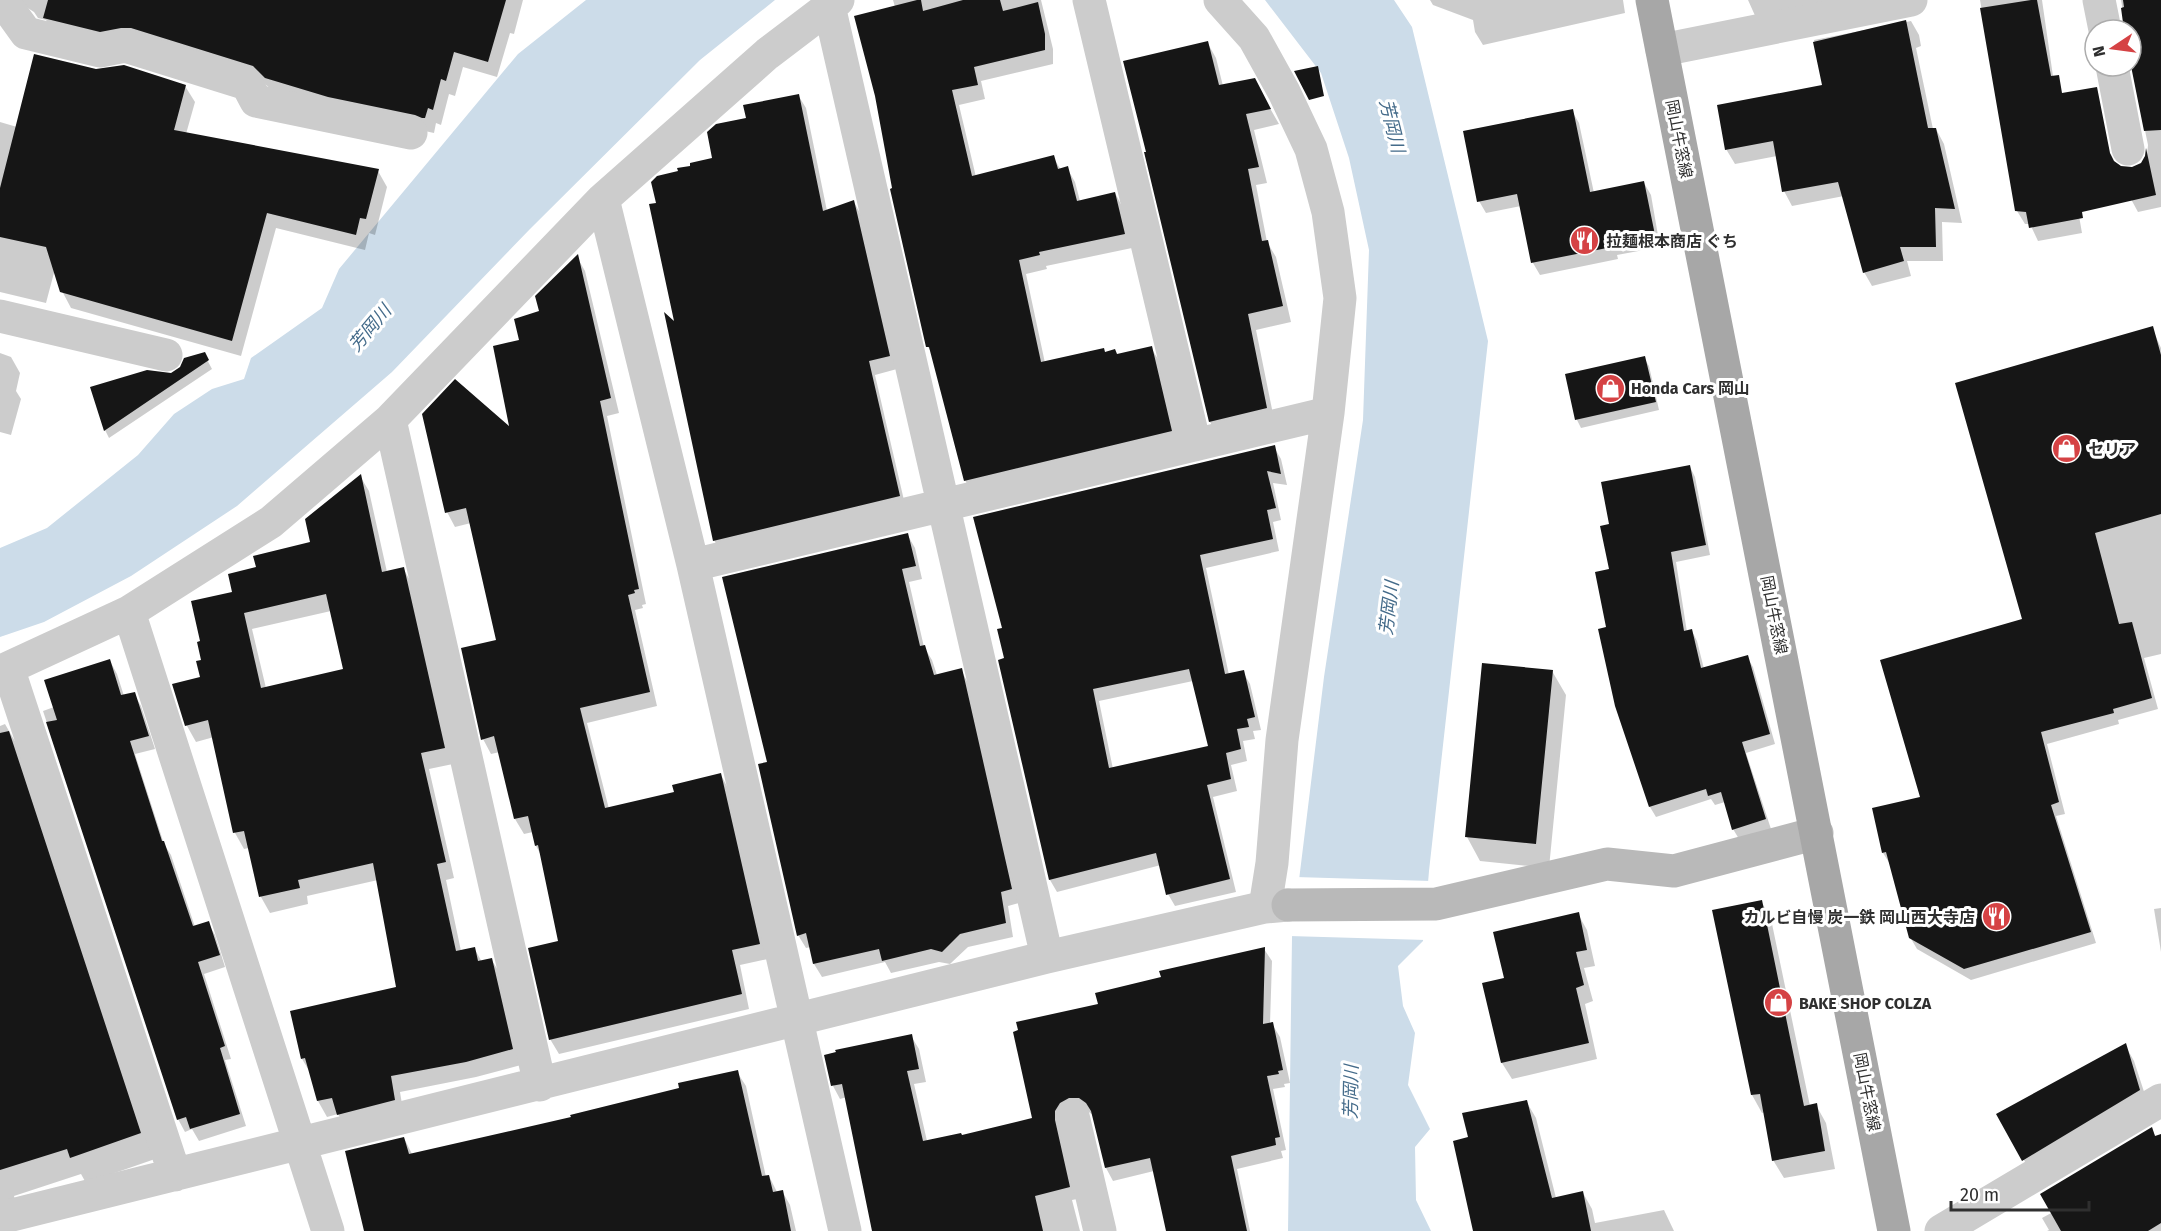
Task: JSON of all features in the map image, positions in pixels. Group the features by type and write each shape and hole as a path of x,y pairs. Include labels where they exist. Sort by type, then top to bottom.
{"main road":[{"name":"岡山牛窓線","path":"1652,0 1894,1231"}],"street":[{"path":"1089,0 1195,445"},
{"path":"1220,0 1254,38 1284,92 1311,149 1328,212 1340,298 1328,413 1282,740 1272,863 1277,906"},
{"path":"1662,50 1911,0"},
{"path":"2099,0 2103,18"},
{"path":"175,1175 8,668 129,612 271,522 390,420 603,199 767,54 833,3 943,506 1047,957"},
{"path":"0,6 8,8 26,33 100,51 125,46 247,84 256,101 411,133"},
{"path":"2114,78 2128,149"},
{"path":"603,199 693,565 845,1231"},
{"path":"0,316 166,355"},
{"path":"693,565 1328,413"},
{"path":"390,420 540,1085"},
{"path":"129,612 328,1231"},
{"path":"0,1218 1047,957 1277,906 1436,904 1607,864 1674,871 1817,833"},
{"path":"1941,1231 2161,1100"},
{"path":"1073,1116 1100,1231"}],"water":[{"name":"芳岡川","path":"586,0 775,0 700,60 530,229 392,372 237,506 131,576 44,622 0,637 0,548 47,528 138,455 174,414 212,389 244,379 251,358 322,308 339,269 518,54"},
{"name":"芳岡川","path":"1265,0 1394,0 1412,27 1488,341 1423,941 1398,966 1403,1006 1415,1033 1408,1085 1430,1129 1415,1147 1416,1200 1431,1231 1288,1231 1292,937 1324,677 1363,420 1369,250 1349,158 1321,73"}],"pier":[{"path":"1295,877 1431,881 1426,940 1289,936"}],"building":[{"path":"48,0 506,0 488,62 454,52 446,81 441,79 433,110 428,108 425,118 422,118 328,97 265,78 253,66 131,28 100,32 43,18"},
{"path":"921,0 923,11 963,0 1000,0 1003,11 1038,2 1045,34 1045,50 974,67 978,85 952,90 972,176 1054,155 1058,169 1068,166 1077,201 1115,192 1125,234 1039,252 1040,255 1019,260 1041,362 1104,348 1105,352 1115,349 1117,354 1152,346 1172,431 964,481 929,347 926,347 890,189 892,188 875,96 854,16"},
{"path":"2037,0 2051,76 2059,75 2062,93 2097,87 2110,153 2114,161 2121,166 2132,167 2141,163 2146,148 2156,195 2082,212 2083,218 2029,228 2026,212 2015,211 1980,8"},
{"path":"2123,0 2161,0 2161,130 2144,131 2133,78 2143,78 2143,18 2122,18 2121,8 2124,7"},
{"path":"1906,20 1928,128 1936,128 1955,209 1935,208 1936,247 1900,247 1904,261 1863,273 1838,182 1782,192 1773,141 1725,150 1717,105 1822,85 1813,42"},
{"path":"1208,41 1219,85 1255,78 1271,109 1246,114 1259,167 1248,169 1262,241 1268,240 1283,306 1248,314 1267,408 1209,422 1123,61"},
{"path":"34,54 96,69 124,65 186,85 174,130 379,169 366,219 360,218 356,235 267,213 232,341 60,292 46,247 0,237 0,188"},
{"path":"1318,66 1324,96 1309,100 1294,71"},
{"path":"799,94 823,211 854,200 890,356 869,361 900,496 713,541 664,312 674,321 649,204 656,203 651,182 657,176 678,171 677,168 712,158 707,132 716,124 746,118 743,105"},
{"path":"1573,109 1590,192 1644,181 1655,235 1611,243 1612,247 1531,263 1517,194 1477,202 1463,131"},
{"path":"578,254 611,398 600,401 639,589 628,595 650,692 580,708 605,808 674,792 672,785 721,773 760,944 732,950 742,994 549,1040 528,948 558,941 538,845 535,846 528,816 514,819 494,736 481,740 461,648 496,640 466,508 445,513 422,414 455,379 509,426 493,346 519,340 514,319 539,311 535,296"},
{"path":"2153,326 2161,355 2161,514 2095,533 2119,624 2132,622 2152,698 2113,709 2114,713 2041,732 2059,802 2051,805 2091,932 1964,969 1909,938 1886,852 1882,853 1872,808 1920,797 1880,660 2022,619 1955,383"},
{"path":"205,352 209,360 104,431 90,387 147,370 171,373 180,367 184,358"},
{"name":"Honda Cars 岡山","path":"1645,356 1656,402 1575,420 1565,374"},
{"path":"1275,445 1281,474 1267,471 1276,508 1267,510 1273,539 1200,555 1225,674 1244,670 1255,717 1247,719 1249,727 1237,729 1241,749 1226,753 1231,779 1207,785 1230,879 1166,895 1156,853 1049,880 998,660 1004,658 997,629 1002,628 973,517","holes":["1189,669 1208,746 1109,768 1093,689"]},
{"path":"1690,465 1706,545 1671,552 1684,631 1692,629 1701,668 1748,655 1770,734 1742,742 1766,819 1732,830 1721,792 1708,796 1706,789 1649,807 1615,706 1598,629 1606,627 1595,572 1609,569 1600,526 1609,524 1601,482"},
{"path":"361,474 382,572 404,567 445,748 421,753 446,862 437,864 456,951 475,947 478,961 492,958 513,1049 466,1062 391,1076 395,1100 337,1115 332,1098 317,1101 305,1058 301,1059 290,1011 396,987 373,863 298,880 300,888 259,897 244,831 233,833 208,720 185,726 172,684 200,677 196,661 201,660 197,642 200,641 191,601 232,592 228,574 256,567 253,556 310,542 305,519","holes":["326,594 343,669 261,688 244,613"]},
{"path":"908,533 916,566 902,569 920,646 925,645 934,675 962,668 1012,889 1001,892 1006,923 960,934 942,952 931,949 882,961 879,949 813,964 806,933 797,936 758,764 767,762 722,577"},
{"path":"110,659 121,695 135,692 149,736 130,741 162,841 164,841 193,926 209,921 220,955 198,962 225,1046 220,1048 240,1114 190,1129 186,1117 177,1120 46,722 57,720 44,680"},
{"path":"1482,663 1553,670 1536,844 1465,837"},
{"path":"9,731 141,1133 70,1158 67,1149 0,1170 0,733"},
{"path":"1762,900 1804,1106 1817,1103 1825,1151 1772,1161 1760,1094 1751,1095 1712,910"},
{"path":"1579,912 1587,950 1576,952 1584,985 1576,988 1589,1043 1501,1063 1482,983 1504,978 1493,932"},
{"path":"1265,947 1263,1024 1273,1022 1283,1070 1278,1071 1279,1074 1267,1076 1280,1137 1275,1138 1276,1145 1231,1156 1247,1231 1166,1231 1150,1158 1105,1168 1091,1111 1079,1098 1069,1098 1060,1103 1055,1111 1055,1120 1070,1187 1035,1196 1043,1231 872,1231 842,1084 831,1086 824,1055 836,1052 835,1050 912,1034 919,1069 907,1071 923,1141 961,1133 962,1135 1032,1118 1013,1032 1018,1030 1016,1022 1098,1004 1095,993 1161,977 1159,971"},
{"path":"2126,1043 2140,1090 2022,1161 1996,1114"},
{"path":"738,1070 762,1176 769,1175 773,1192 783,1190 791,1231 364,1231 345,1151 404,1137 409,1154 571,1117 570,1115 679,1088 678,1083"},
{"path":"1527,1100 1552,1198 1583,1191 1591,1231 1473,1231 1453,1141 1468,1137 1462,1113"},
{"path":"2152,1127 2155,1136 2161,1134 2161,1223 2148,1231 2061,1231 2040,1194"}],"place":[{"name":"拉麺根本商店 ぐち","path":"1585,241"},
{"name":"Honda Cars 岡山","path":"1610,388"},
{"name":"セリア","path":"2067,449"},
{"name":"カルビ自慢 炭一鉄 岡山西大寺店","path":"1996,917"},
{"name":"BAKE SHOP COLZA","path":"1778,1003"}]}
